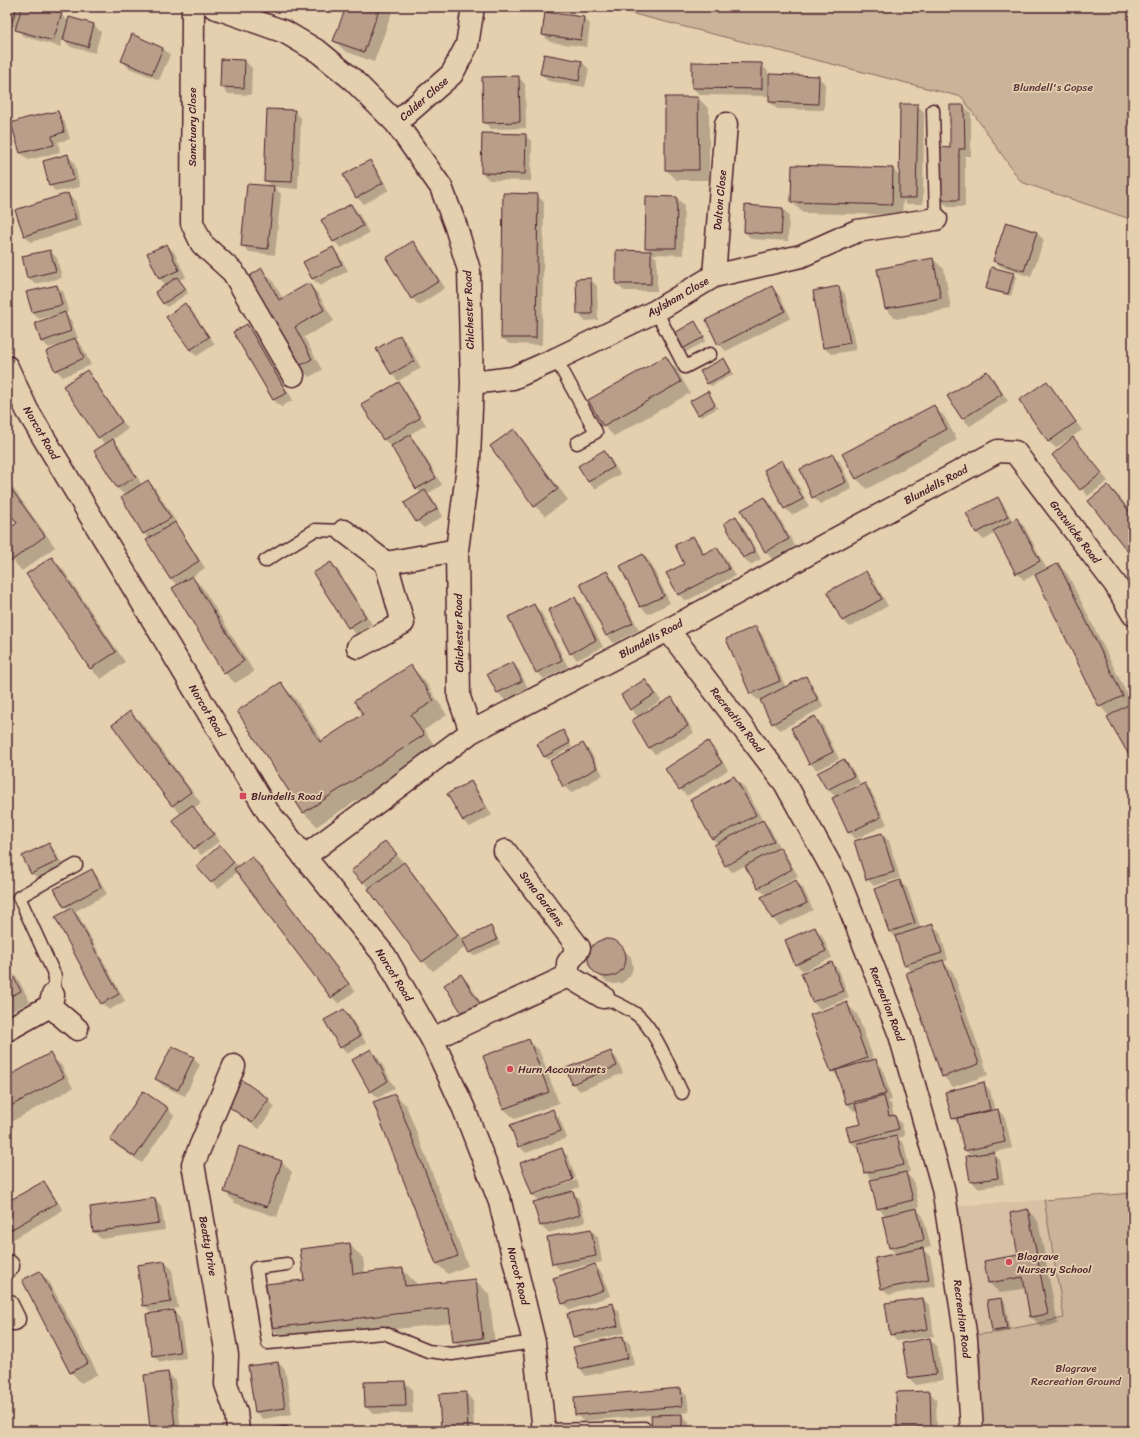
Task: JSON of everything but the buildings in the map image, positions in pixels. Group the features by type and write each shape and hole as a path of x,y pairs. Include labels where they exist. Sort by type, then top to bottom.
{"street":[{"name":"Sanctuary Close","path":"193,7 192,223 202,244 233,272 293,375"},
{"name":"Chichester Road","path":"214,7 285,32 318,52 352,79 396,123 442,187 469,270 472,383 469,459 458,550 459,697 471,732"},
{"name":"Calder Close","path":"396,123 452,74 467,45 473,7"},
{"name":"Dalton Close","path":"714,276 726,124"},
{"name":"Aylsham Close","path":"472,383 513,378 556,359 656,311 714,276 801,256 857,231 936,219"},
{"name":"Norcot Road","path":"7,367 26,410 268,812 385,956 432,1039 464,1109 500,1202 534,1342 544,1431"},
{"name":"Blundells Road","path":"304,857 471,732 668,630 998,451 1015,452"},
{"name":"Gratwicke Road","path":"1015,452 1115,584 1133,614"},
{"path":"344,531 386,563 403,623 358,647"},
{"path":"386,563 458,550"},
{"name":"Recreation Road","path":"668,630 785,783 839,881 900,1034 943,1188 966,1339 972,1431"},
{"name":"Sona Gardens","path":"505,851 579,948 568,963 568,976"},
{"path":"432,1039 568,976 603,997"},
{"path":"7,1030 51,1001 77,1029"},
{"name":"Beatty Drive","path":"234,1066 193,1164 227,1355 226,1384 236,1412 238,1431"}],"lane":[{"path":"933,110 936,219"},
{"path":"656,311 685,367 710,354"},
{"path":"556,359 596,432 577,443"},
{"path":"265,561 314,530 344,531"},
{"path":"51,1001 55,976 19,897 76,865"},
{"path":"603,997 637,1014 647,1025 682,1093"},
{"path":"287,1264 256,1268 268,1342 384,1333 428,1351 452,1354 534,1342"},
{"path":"544,1431 644,1428 645,1431"}],"shaded area":[{"name":"Blagrave Nursery School","path":"1044,1200 1064,1319 976,1335 954,1206"}],"green space":[{"name":"Blundell's Copse","path":"606,7 1133,7 1133,220 1021,182 962,97"},
{"name":"Blagrave Recreation Ground","path":"1133,1193 1133,1431 981,1431 980,1351 976,1335 1064,1318 1044,1200"}],"place":[{"name":"Blundells Road","path":"243,796"},
{"name":"Hurn Accountants","path":"510,1069"},
{"name":"Blagrave Nursery School","path":"1009,1262"}]}
